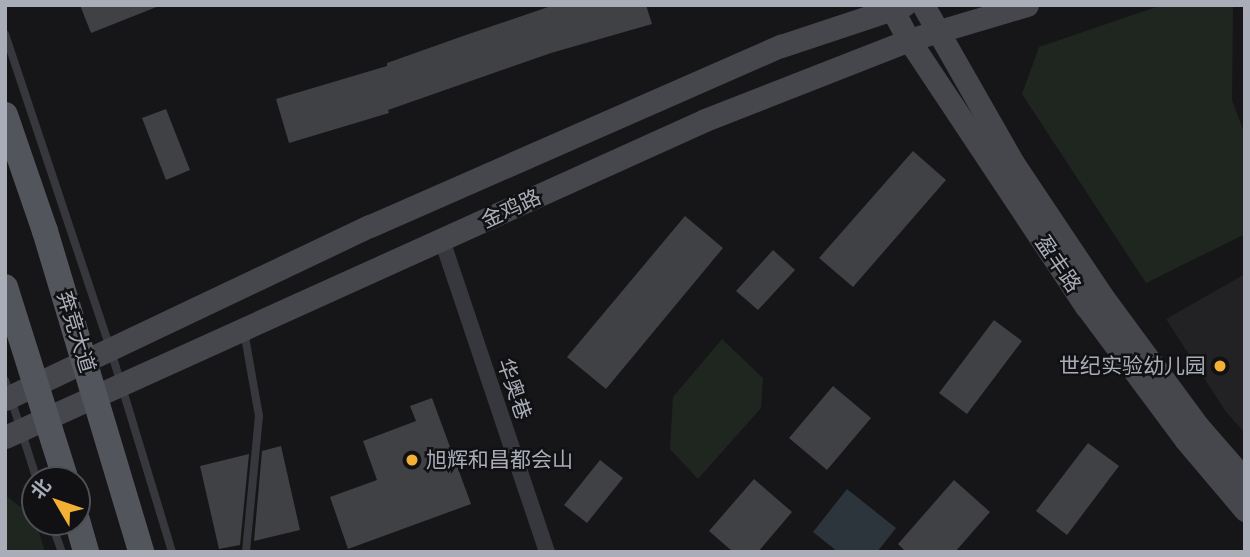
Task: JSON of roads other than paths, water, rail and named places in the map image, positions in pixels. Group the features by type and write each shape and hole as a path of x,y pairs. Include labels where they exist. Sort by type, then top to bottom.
{"main road":[{"name":"盈丰路","path":"923,5 1013,163 1102,296 1197,425 1245,480"},
{"name":"金鸡路","path":"13,434 705,120 909,40 1027,5"},
{"name":"盈丰路","path":"895,6 909,40 1086,306 1185,439 1245,510"},
{"name":"金鸡路","path":"7,392 35,386 395,215 781,47 895,6"},
{"name":"奔竞大道","path":"5,115 96,398 142,552"},
{"path":"5,287 61,466"}],"street":[{"name":"华奥巷","path":"442,240 547,552"}],"lane":[{"path":"5,34 111,351 172,552"},
{"path":"244,331 260,416 246,552"},
{"path":"7,392 13,434 30,466"}],"place":[{"name":"世纪实验幼儿园","path":"1220,366"},
{"name":"旭辉和昌都会山","path":"412,460"}]}
